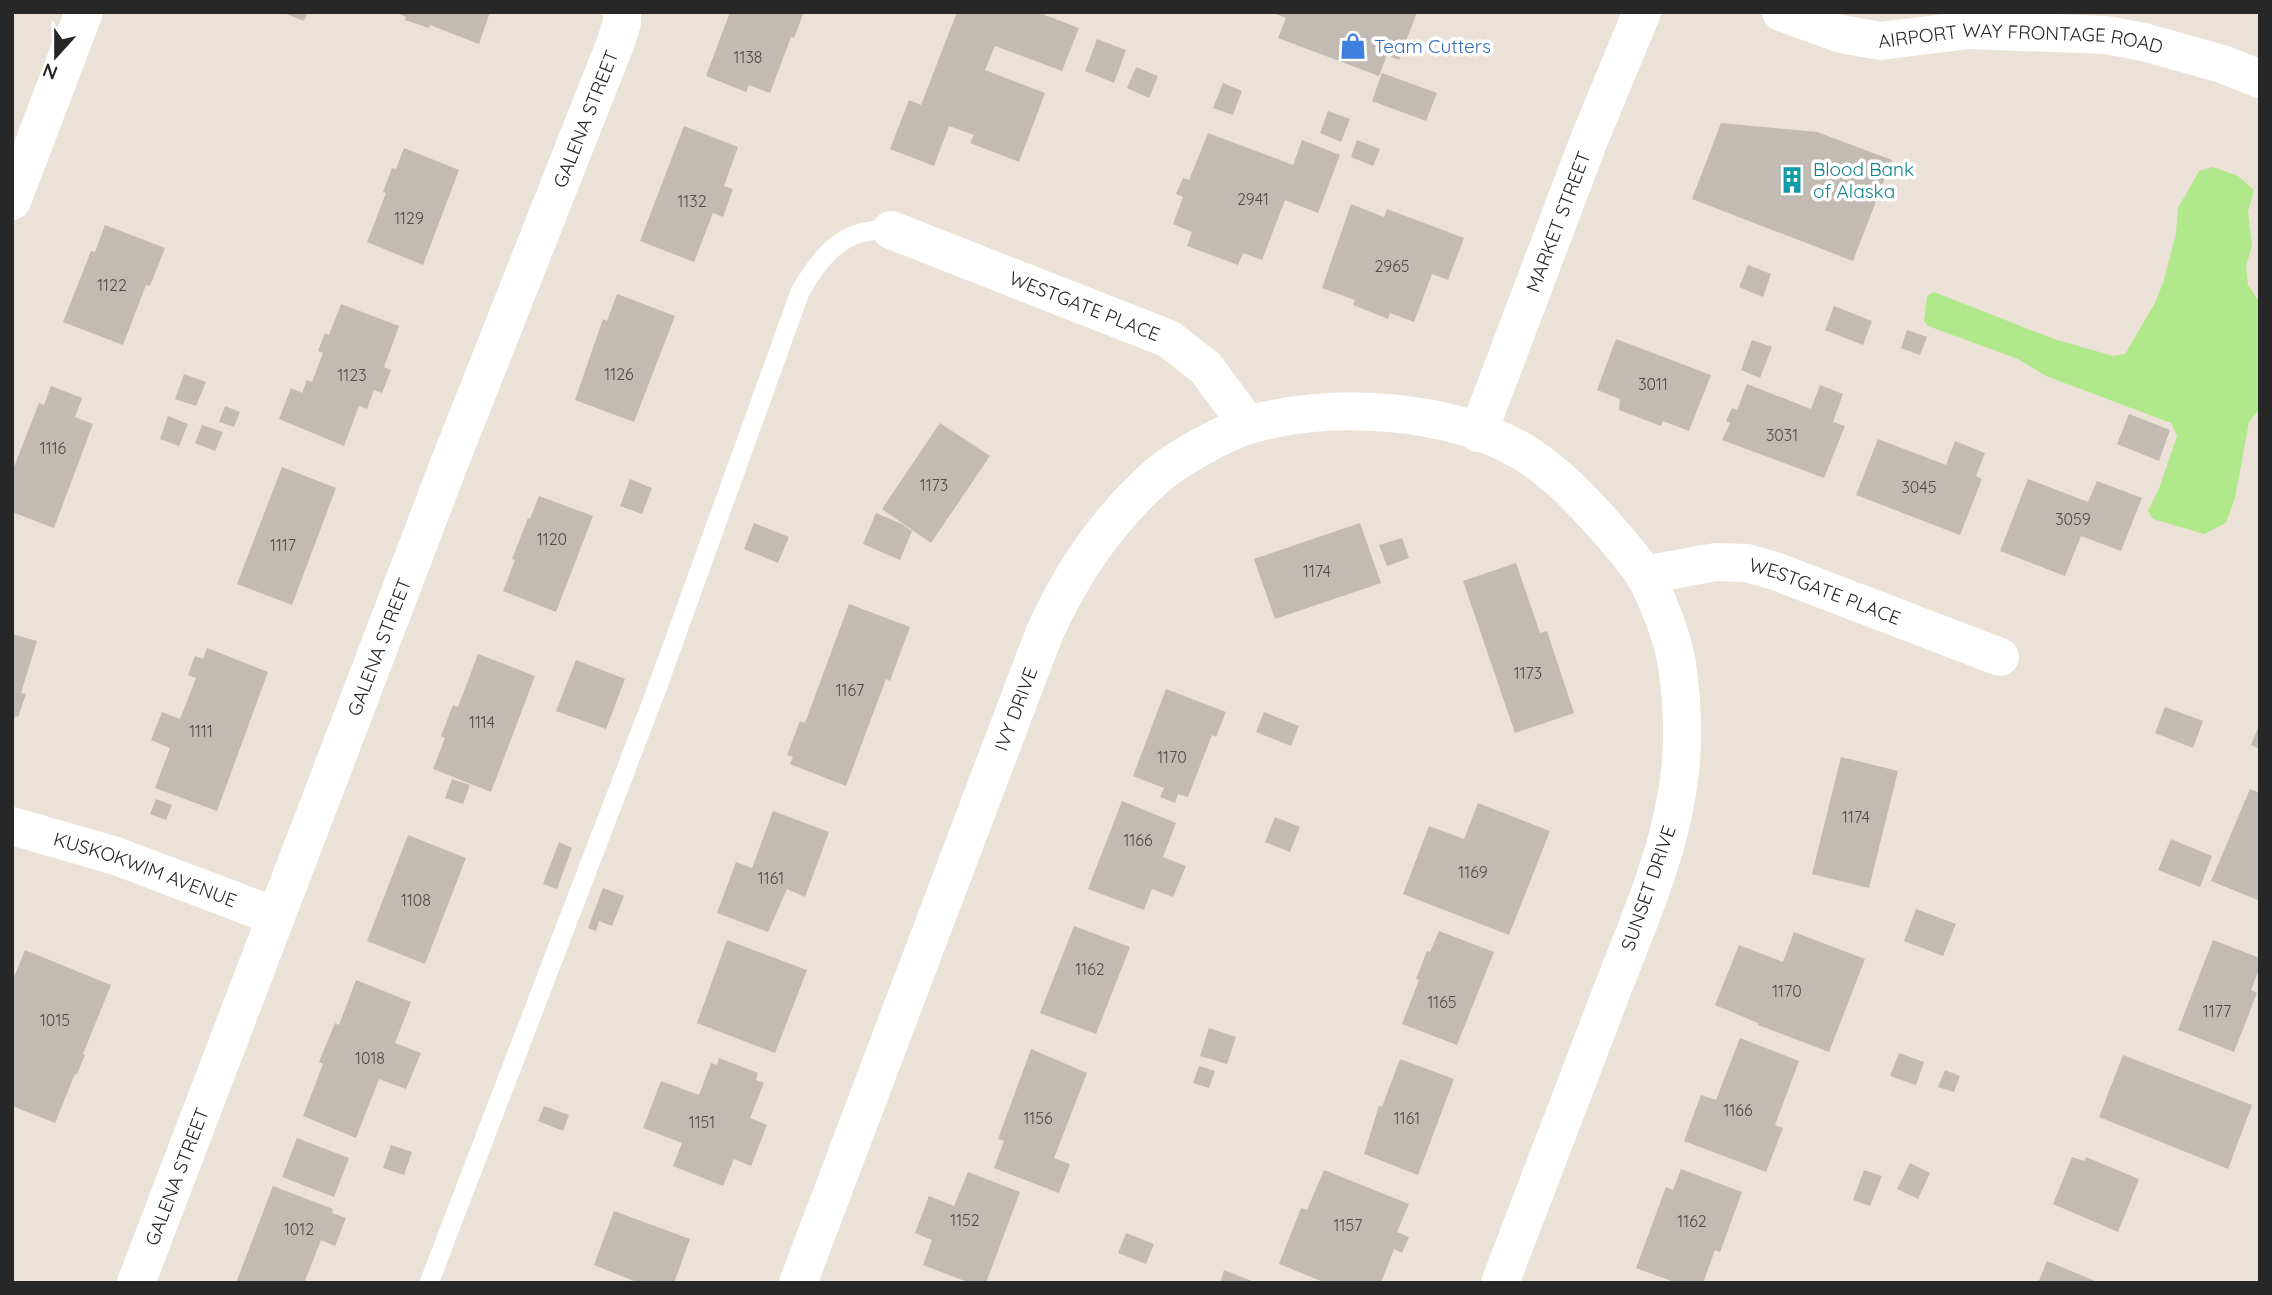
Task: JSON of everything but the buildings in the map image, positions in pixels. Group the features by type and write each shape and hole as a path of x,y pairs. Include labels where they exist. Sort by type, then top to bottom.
{"street":[{"path":"12,201 84,12"},
{"name":"GALENA STREET","path":"136,1283 453,452 614,47 622,23 622,12"},
{"name":"MARKET STREET","path":"1478,433 1589,140 1642,12"},
{"name":"AIRPORT WAY FRONTAGE ROAD","path":"1781,12 1841,34 1880,41 1969,30 2106,35 2144,42 2222,64 2260,79"},
{"name":"WESTGATE PLACE","path":"891,230 1169,339 1206,368 1248,425"},
{"name":"IVY DRIVE","path":"798,1283 1044,634 1060,597 1098,538 1159,474 1205,446 1248,425 1302,415 1376,412 1431,418 1478,433"},
{"name":"SUNSET DRIVE","path":"1478,433 1519,450 1560,479 1603,524 1644,575 1676,659 1683,728 1680,771 1664,851 1500,1283"},
{"name":"WESTGATE PLACE","path":"1644,575 1716,562 1748,563 2000,657"},
{"name":"KUSKOKWIM AVENUE","path":"12,826 116,856 275,916"}],"lane":[{"path":"429,1283 656,691 800,292 816,263 848,238 875,229 891,230"}],"green space":[{"path":"2213,167 2238,176 2254,190 2248,212 2252,246 2246,266 2248,285 2260,303 2260,408 2249,422 2235,498 2226,523 2204,534 2153,519 2148,511 2160,486 2177,436 2171,423 2046,376 2018,359 1928,326 1924,321 1927,296 1934,292 2054,339 2113,356 2125,354 2155,303 2163,283 2176,233 2178,208 2199,171"}],"place":[{"name":"Team Cutters","path":"1353,46"},
{"name":"Blood Bank of Alaska","path":"1792,180"}]}
